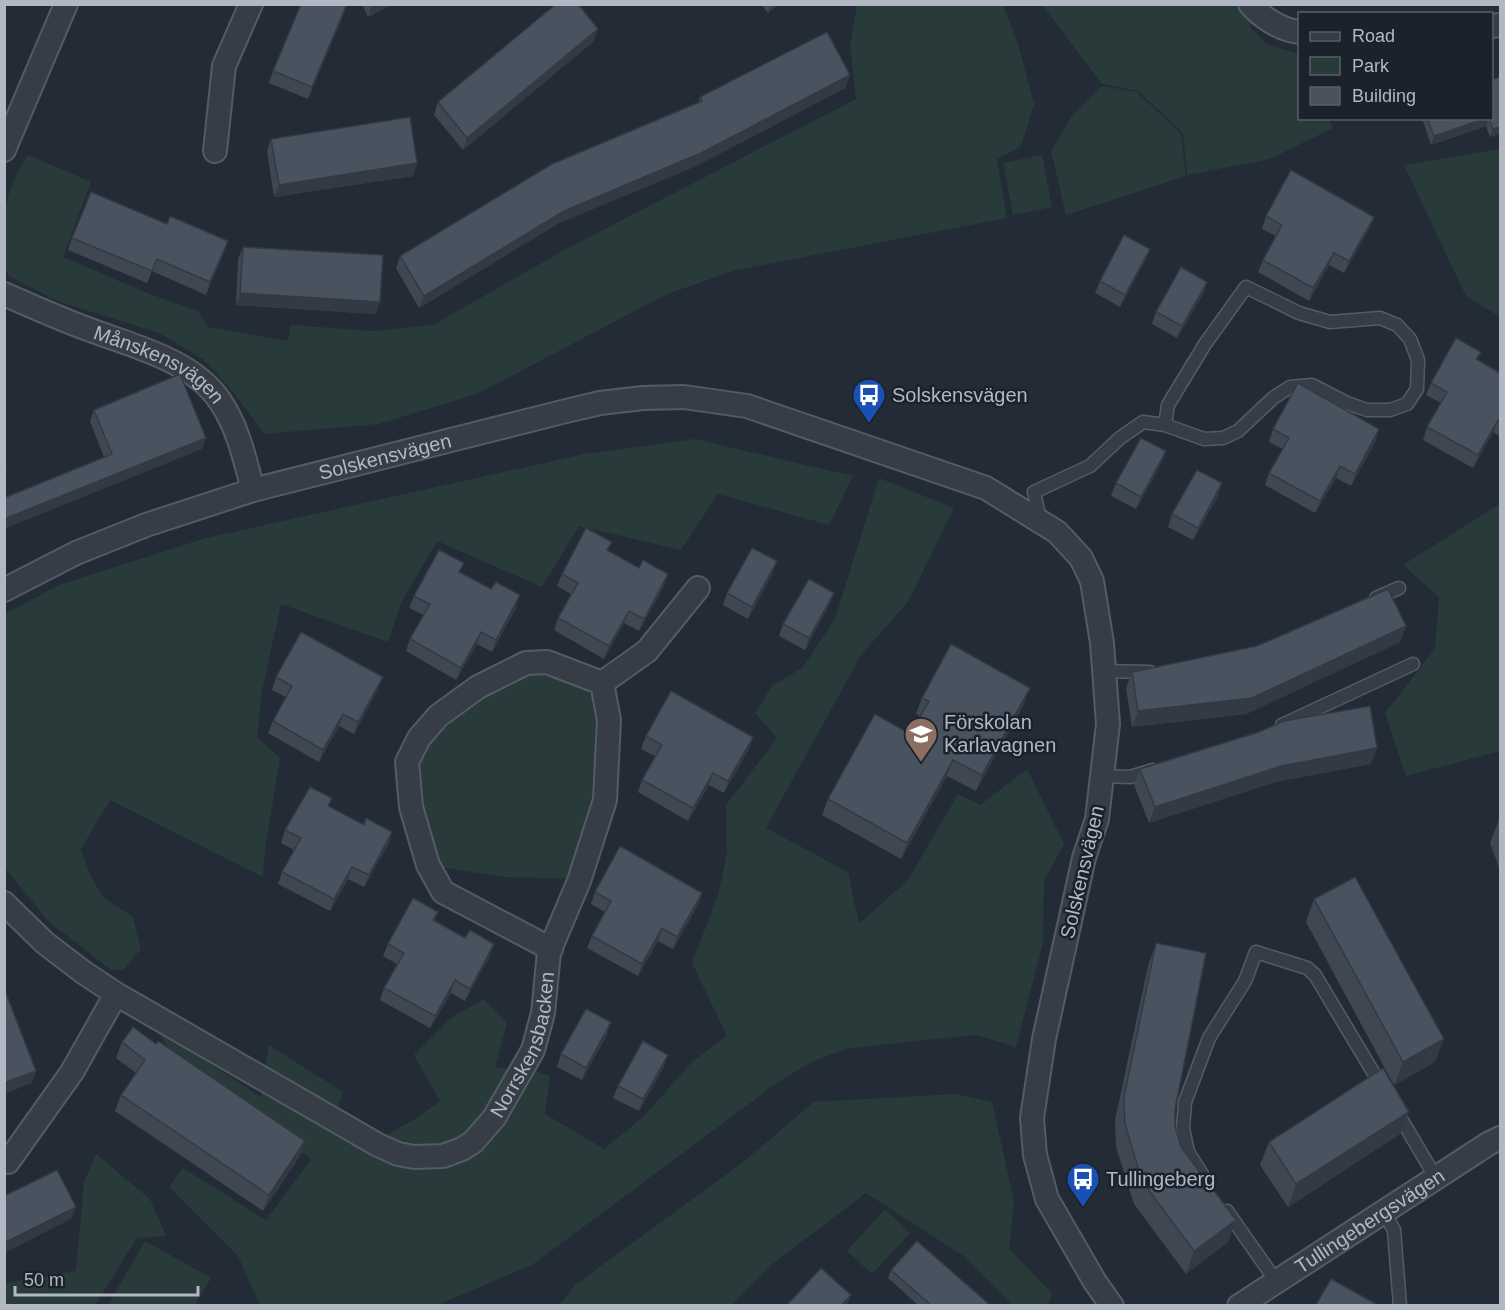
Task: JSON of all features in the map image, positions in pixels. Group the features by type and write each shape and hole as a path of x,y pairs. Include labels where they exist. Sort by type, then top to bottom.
{"street":[{"path":"4,150 66,4"},
{"path":"215,152 224,66 251,4"},
{"path":"1250,4 1258,14 1292,32 1298,32"},
{"name":"Månskensvägen","path":"4,294 63,320 174,362 203,382 219,400 232,424 253,490"},
{"name":"Solskensvägen","path":"4,590 76,553 147,525 253,490 600,403 644,398 684,398 747,406 986,488 1040,520 1057,532 1081,558 1092,581 1102,643 1108,724 1097,819 1084,858 1044,1039 1032,1118 1035,1155 1047,1199 1089,1272 1112,1305"},
{"path":"551,948 442,892 428,865 411,807 407,762 419,738 438,716 478,687 526,663 547,663 602,683 646,651 698,588"},
{"name":"Norrskensbacken","path":"4,903 45,943 116,994 378,1145 398,1154 430,1158 450,1154 473,1142 494,1118 532,1050 538,1032 543,1013 551,948 579,881 605,800 609,720 602,683"},
{"path":"6,1160 72,1072 116,994"},
{"name":"Tullingebergsvägen","path":"1239,1305 1500,1138"}],"lane":[{"path":"1040,520 1034,492 1090,466 1120,438 1143,423 1165,425 1204,440 1223,438 1238,431 1273,398 1290,387 1312,385 1366,410 1390,410 1407,404 1417,389 1418,360 1410,339 1397,325 1380,318 1330,322 1299,313 1246,287 1205,344 1168,405 1165,425"},
{"path":"1366,602 1399,588"},
{"path":"1272,730 1413,664"},
{"path":"1103,671 1163,672"},
{"path":"1101,776 1130,777 1163,767"},
{"path":"1276,1281 1188,1152 1183,1128 1185,1102 1209,1038 1245,981 1256,952 1307,968 1316,975 1436,1178"},
{"path":"1384,1212 1394,1230 1400,1305"}],"green space":[{"path":"857,5 1003,5 1018,44 1034,104 1021,146 997,159 1007,218 736,270 667,294 479,393 379,424 264,434 234,393 204,360 159,333 57,301 9,276 5,269 6,210 13,182 28,155 91,182 63,257 147,293 198,311 208,327 288,341 291,325 373,331 433,325 566,249 856,99 850,45"},
{"path":"1043,5 1249,5 1258,15 1249,26 1266,44 1298,54 1298,120 1329,120 1333,128 1270,159 1187,175 1183,133 1138,91 1102,84"},
{"path":"1102,86 1137,92 1181,134 1186,176 1066,215 1051,151 1071,117"},
{"path":"1500,149 1500,317 1466,296 1404,165"},
{"path":"1042,155 1052,207 1013,215 1003,163"},
{"path":"695,439 853,476 829,525 718,494 681,550 579,526 542,587 437,541 401,603 388,642 281,604 262,691 257,737 280,758 265,850 263,877 110,800 81,849 91,877 103,897 133,917 141,949 124,969 111,970 49,922 5,868 5,614 59,585 206,538 585,454"},
{"path":"879,478 954,508 908,602 861,655 766,828 848,872 859,924 908,880 958,794 980,805 1027,769 1064,844 1044,881 1043,942 1016,1047 976,1035 850,1048 813,1061 777,1083 532,1265 437,1305 260,1306 238,1256 169,1187 183,1168 266,1220 311,1159 189,1074 151,1025 261,1097 269,1045 343,1092 329,1132 361,1149 415,1119 440,1101 414,1055 451,1018 483,999 507,1023 495,1067 533,1070 550,1076 545,1114 604,1149 643,1117 693,1061 727,1036 692,963 718,895 727,854 726,805 777,738 755,713 772,686 802,668 835,619"},
{"path":"1500,504 1500,751 1406,776 1385,713 1435,649 1439,597 1403,565"},
{"path":"543,670 575,679 595,698 601,719 599,804 573,879 503,877 441,867 419,810 415,775 421,750 440,723 526,672"},
{"path":"955,1094 992,1102 1014,1202 1009,1249 1052,1293 1048,1305 1013,1305 962,1255 866,1193 771,1265 732,1305 559,1305 576,1284 742,1163 814,1102"},
{"path":"96,1154 150,1199 166,1236 137,1238 95,1305 5,1305 5,1283 76,1271 84,1182"},
{"path":"885,1209 910,1233 872,1274 847,1251"},
{"path":"145,1241 211,1278 195,1305 108,1305"}],"building":[{"path":"301,4 347,4 312,87 273,71"},
{"path":"556,4 578,4 598,29 467,138 438,102"},
{"path":"827,32 850,75 701,153 564,211 424,296 400,256 552,164 702,101 700,97"},
{"path":"1500,77 1500,127 1493,129 1490,120 1493,120 1493,79"},
{"path":"410,117 417,163 279,185 271,139"},
{"path":"1428,120 1481,120 1434,136"},
{"path":"1291,170 1374,217 1349,261 1334,253 1313,288 1263,260 1282,225 1266,216"},
{"path":"91,192 167,224 170,216 228,241 210,282 157,259 152,271 72,238"},
{"path":"1124,235 1150,249 1125,295 1100,281"},
{"path":"243,247 383,255 380,302 240,293"},
{"path":"1181,267 1207,282 1182,326 1156,312"},
{"path":"1456,338 1481,352 1476,359 1500,373 1500,421 1498,420 1478,455 1427,427 1447,392 1431,383"},
{"path":"180,374 206,438 4,519 4,498 112,454 94,410"},
{"path":"1298,383 1379,429 1355,474 1340,466 1320,501 1269,473 1289,438 1273,429"},
{"path":"1141,438 1166,451 1141,497 1116,483"},
{"path":"1197,470 1222,483 1198,528 1172,514"},
{"path":"586,528 612,542 607,550 639,568 643,560 668,574 644,619 629,611 609,646 558,618 578,583 562,574"},
{"path":"752,548 777,561 752,607 727,593"},
{"path":"439,550 464,563 459,572 491,589 496,582 520,595 496,640 481,632 461,668 410,639 430,604 414,596"},
{"path":"809,579 834,593 809,638 783,624"},
{"path":"1388,589 1406,626 1252,698 1138,711 1132,672 1257,646"},
{"path":"301,632 383,677 358,722 343,714 323,750 273,721 292,686 276,677"},
{"name":"Förskolan Karlavagnen","path":"951,644 1030,688 982,775 953,760 907,843 828,799 875,714 910,734 929,701 922,698"},
{"path":"671,691 753,737 728,781 713,773 693,808 642,780 662,745 646,736"},
{"path":"1370,706 1377,748 1281,766 1155,807 1140,769 1259,732 1284,721"},
{"path":"310,787 332,798 328,806 364,825 366,818 392,832 369,875 352,867 334,899 282,872 301,838 285,830"},
{"path":"620,846 702,893 677,937 662,928 642,964 592,936 611,901 595,892"},
{"path":"1355,877 1444,1039 1403,1062 1314,899"},
{"path":"413,898 438,912 433,920 465,938 470,930 494,944 470,989 455,980 435,1016 384,988 404,953 388,944"},
{"path":"1156,943 1206,953 1175,1109 1175,1126 1181,1147 1236,1220 1194,1251 1142,1181 1125,1124 1124,1097"},
{"path":"4,988 36,1071 4,1083"},
{"path":"586,1009 611,1022 586,1068 561,1054"},
{"path":"133,1027 156,1044 158,1041 305,1141 269,1195 121,1095 145,1060 122,1042"},
{"path":"643,1041 668,1055 643,1099 618,1086"},
{"path":"1383,1068 1409,1112 1296,1184 1269,1142"},
{"path":"57,1170 76,1207 4,1243 4,1196"},
{"path":"917,1241 990,1305 931,1305 891,1270"},
{"path":"821,1268 851,1295 841,1305 787,1305"},
{"path":"1331,1279 1378,1305 1316,1305"}],"place":[{"name":"Solskensvägen","path":"869,424"},
{"name":"Förskolan Karlavagnen","path":"921,763"},
{"name":"Tullingeberg","path":"1083,1208"}]}
